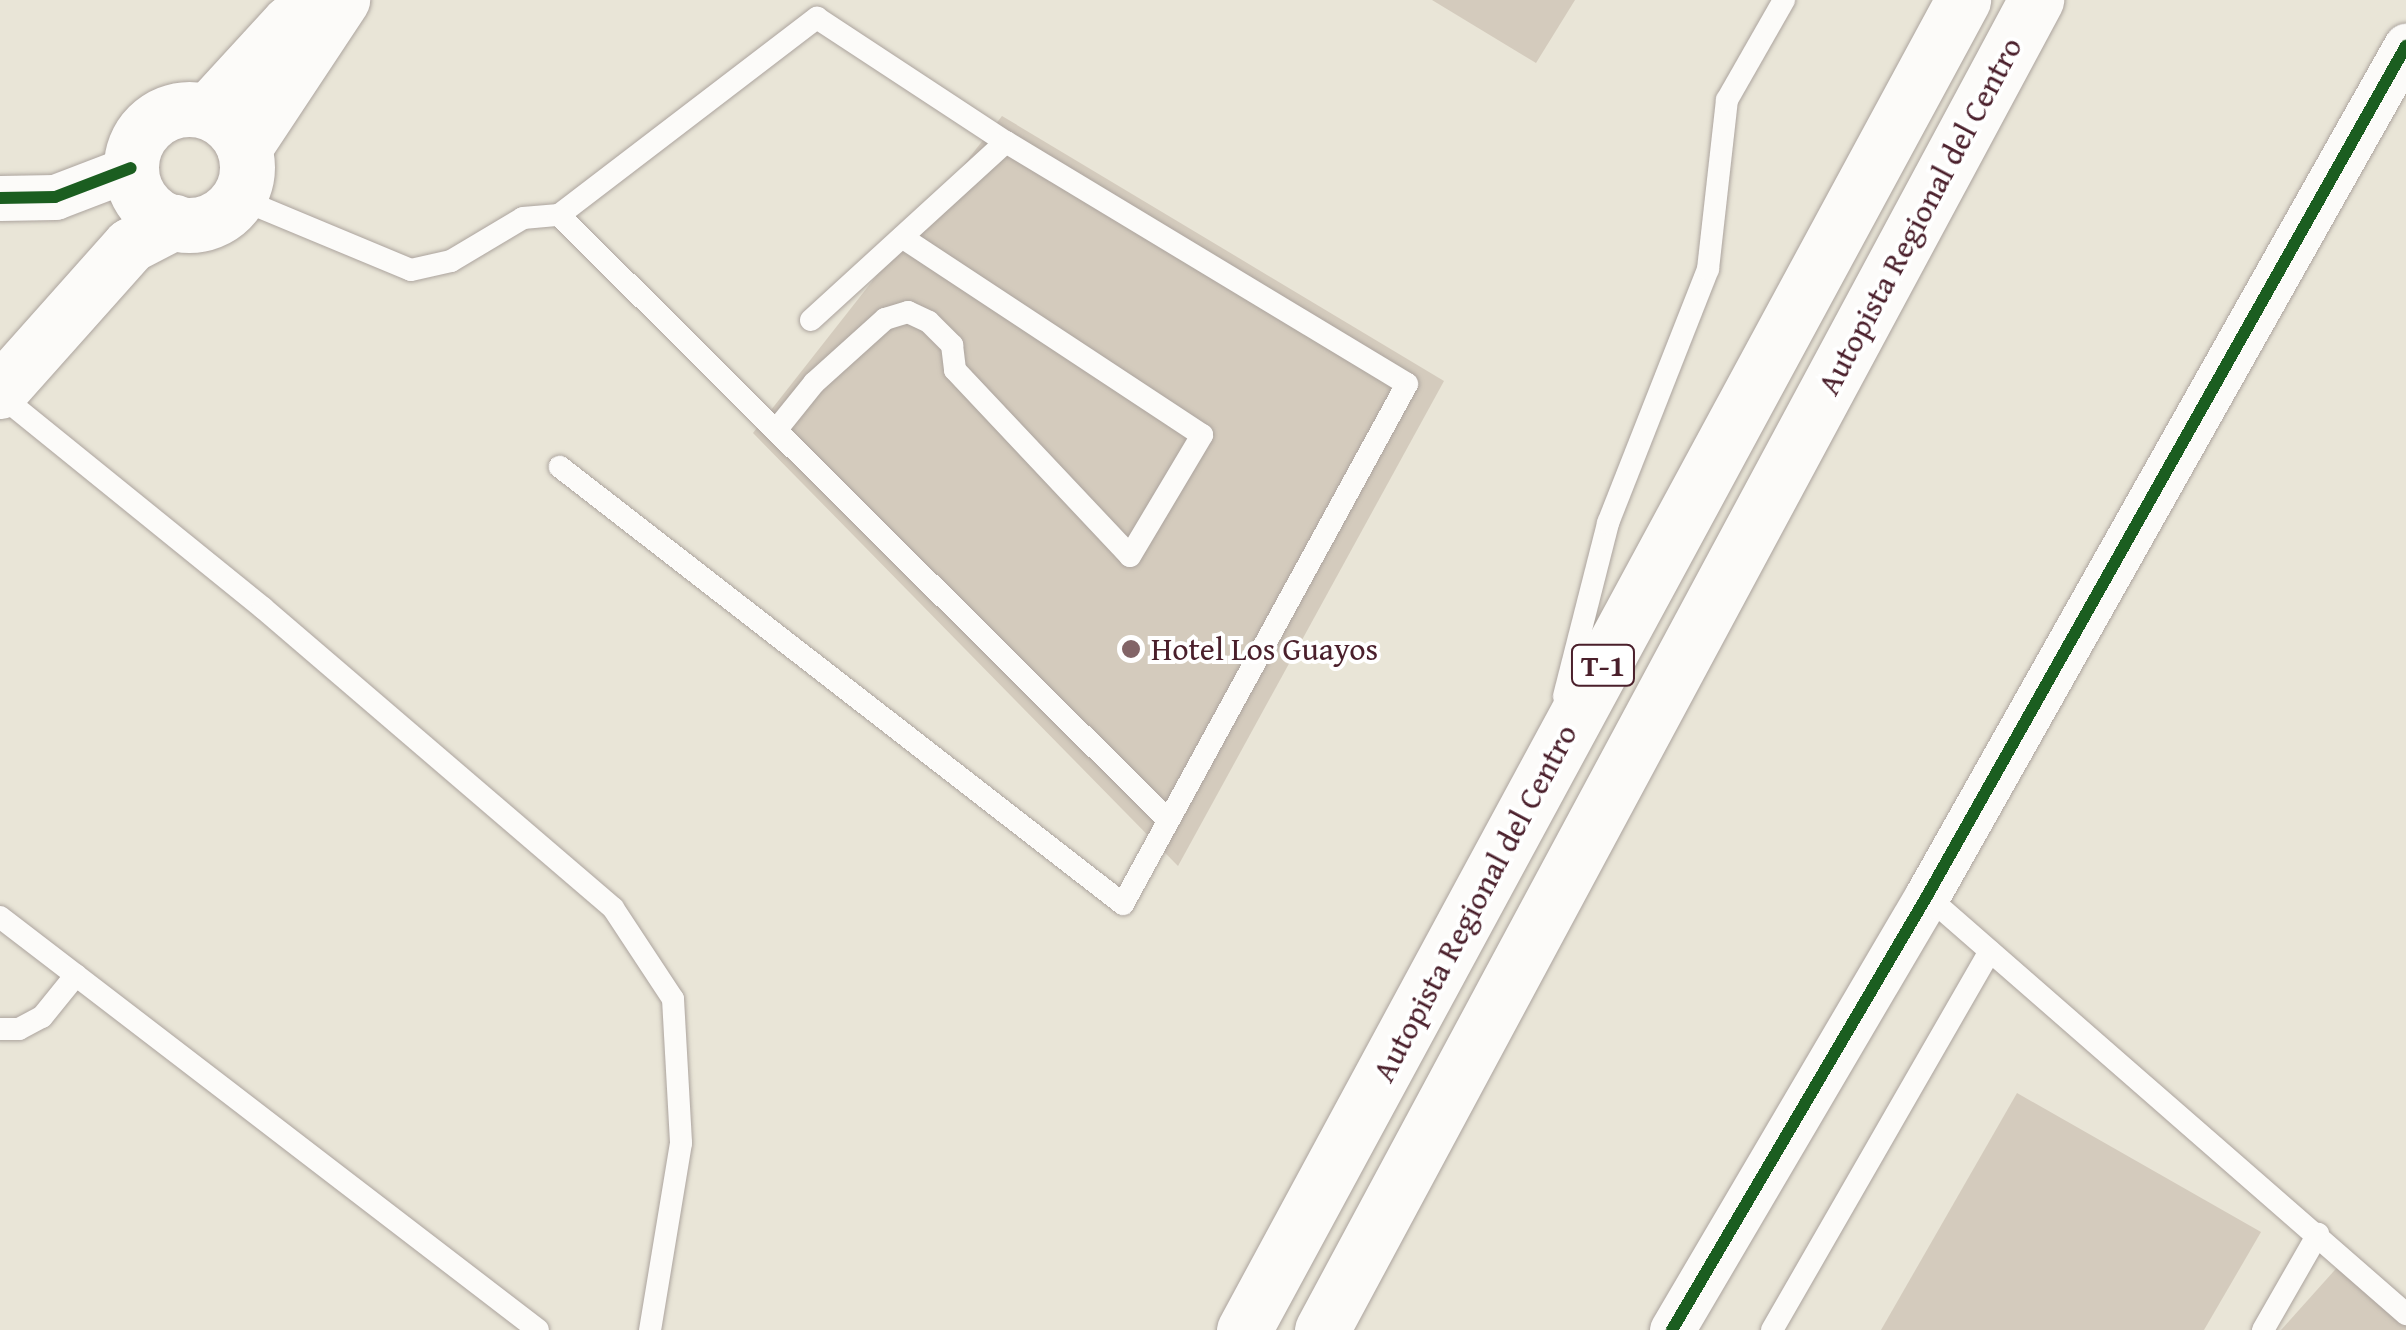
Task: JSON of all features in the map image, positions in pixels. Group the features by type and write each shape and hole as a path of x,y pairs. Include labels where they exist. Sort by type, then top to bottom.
{"main road":[{"path":"230,152 342,0"},
{"name":"Autopista Regional del Centro","path":"1244,1330 1963,0"},
{"name":"Autopista Regional del Centro","path":"1322,1330 2036,0"},
{"path":"146,193 210,221 230,152 296,11"},
{"path":"0,393 117,257 146,193 134,150 155,120 190,108 230,152"},
{"path":"0,348 146,193"}],"street":[{"path":"1672,1330 1927,896 2406,46"},
{"path":"0,198 146,193"}],"lane":[{"path":"1545,773 1608,523 1708,268 1727,100 1784,0"},
{"path":"230,152 411,270 451,262 523,218 559,215 817,18 1006,142 1407,384 1123,904 560,468"},
{"path":"811,320 1006,142"},
{"path":"559,215 1167,818"},
{"path":"776,429 814,383 884,319 908,312 929,322 952,345 954,370 1130,556 1202,435 902,236"},
{"path":"0,393 263,608 613,908 673,999 681,1143 650,1330"},
{"path":"1927,896 2406,1314"},
{"path":"0,917 538,1330"},
{"path":"1772,1330 1990,951"},
{"path":"0,1029 18,1030 42,1017 76,975"},
{"path":"2263,1330 2318,1234"}],"building":[{"path":"1432,0 1575,0 1536,63"},
{"name":"Hotel Los Guayos","path":"1002,116 1444,381 1178,866 753,433"},
{"path":"2017,1093 2261,1232 2204,1330 1881,1330"},
{"path":"2342,1262 2406,1319 2406,1330 2281,1330"}],"cycle path":[{"path":"1672,1330 1927,896 2406,46"},
{"path":"0,198 55,197 131,168"}],"place":[{"name":"Hotel Los Guayos","path":"1131,649"}]}
